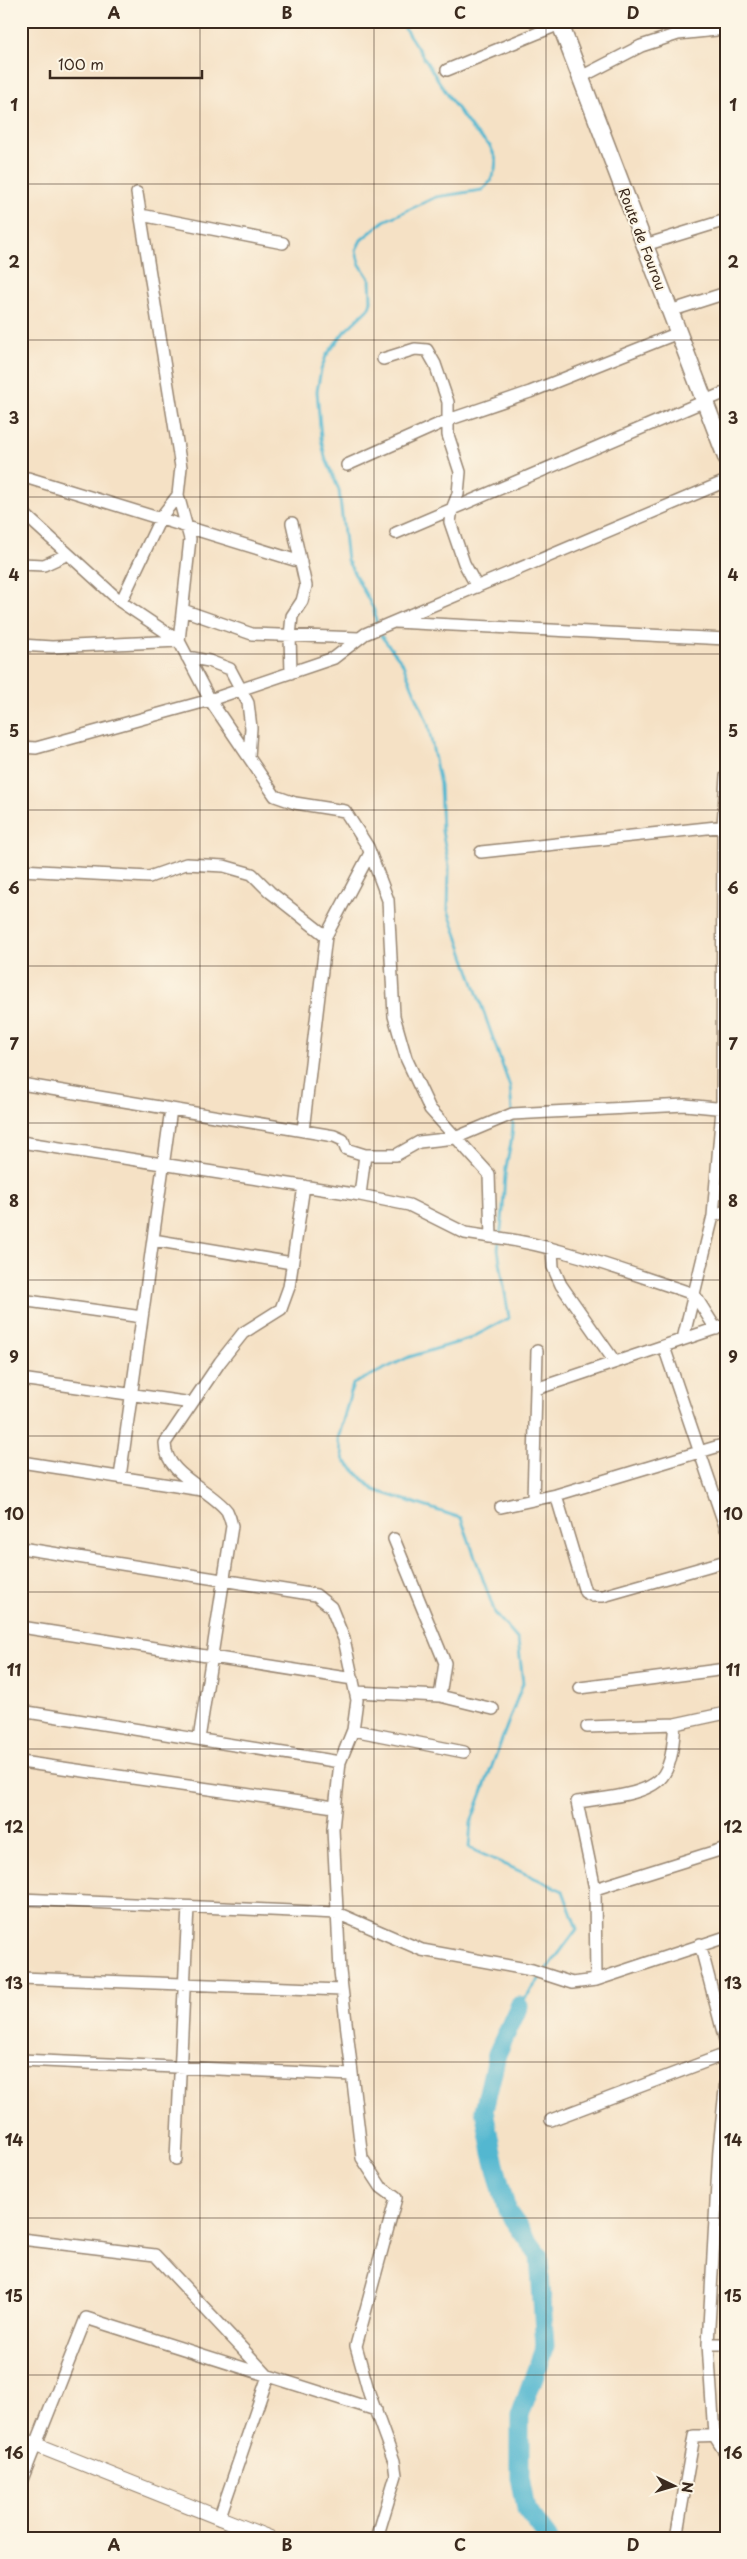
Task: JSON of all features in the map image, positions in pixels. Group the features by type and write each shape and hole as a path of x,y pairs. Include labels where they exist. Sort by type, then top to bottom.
{"main road":[{"name":"Route de Fourou","path":"560,23 726,457"}],"street":[{"path":"448,70 560,23"},
{"path":"581,77 641,46 659,40 678,34 726,29"},
{"path":"138,193 182,467 178,495 184,525 190,539 178,641"},
{"path":"141,215 283,243"},
{"path":"645,245 726,220"},
{"path":"670,311 726,293"},
{"path":"347,465 448,420 530,392 678,333"},
{"path":"383,360 415,349 427,350 435,364 448,402 448,435 460,472 458,494 452,509 450,522 458,549 477,586"},
{"path":"396,533 703,400 726,392"},
{"path":"28,478 161,517 301,562"},
{"path":"21,747 36,748 210,700 334,658 371,631 726,481"},
{"path":"121,602 161,517 178,495"},
{"path":"21,511 66,554 121,602 178,641 210,700 275,796 295,803 345,811 370,853 388,900 394,1016 406,1058 430,1109 489,1174 491,1237"},
{"path":"291,673 290,636 292,616 302,601 306,586 292,523"},
{"path":"21,564 44,565 66,554"},
{"path":"183,610 252,634 359,638"},
{"path":"388,624 726,639"},
{"path":"21,645 52,646 178,641"},
{"path":"187,657 209,661 230,670 248,704 252,728 249,757"},
{"path":"683,1339 713,1216 724,1109 724,827 726,776"},
{"path":"481,852 724,827"},
{"path":"303,1131 326,936 370,853"},
{"path":"21,870 148,877 186,864 224,866 252,874 270,892 326,936"},
{"path":"21,1084 334,1136 343,1140 346,1150 365,1155 396,1156 419,1142 455,1138 512,1114 685,1105 724,1109"},
{"path":"120,1477 171,1109"},
{"path":"21,1142 360,1195 409,1205 465,1233 512,1239 694,1294 721,1327 536,1389"},
{"path":"360,1195 365,1155"},
{"path":"200,1739 232,1526 227,1512 180,1471 165,1454 165,1443 243,1333 281,1309 289,1287 304,1186"},
{"path":"713,1216 726,1212"},
{"path":"153,1240 292,1262"},
{"path":"552,1250 552,1267 561,1285 615,1362"},
{"path":"21,1300 142,1317"},
{"path":"664,1347 698,1452 726,1529"},
{"path":"533,1500 537,1351"},
{"path":"21,1379 192,1403"},
{"path":"501,1507 556,1495 726,1444"},
{"path":"21,1462 202,1490"},
{"path":"556,1495 585,1592 593,1596 603,1596 726,1561"},
{"path":"394,1539 445,1663 440,1696"},
{"path":"21,1548 316,1595 331,1607 344,1639 355,1692 353,1730 340,1762 334,1807 337,1913 342,1990 362,2158 381,2187 396,2198 356,2346 394,2462 396,2475 377,2538"},
{"path":"21,1627 353,1679"},
{"path":"580,1688 726,1669"},
{"path":"355,1692 440,1696 492,1709"},
{"path":"21,1711 340,1762"},
{"path":"587,1727 675,1724 726,1713"},
{"path":"596,1980 595,1889 577,1802 636,1792 654,1785 664,1774 670,1760 675,1724"},
{"path":"353,1730 464,1752"},
{"path":"21,1762 334,1807"},
{"path":"595,1889 726,1848"},
{"path":"21,1899 337,1913 422,1950 532,1970 572,1983 596,1980 726,1936"},
{"path":"176,2159 188,1907"},
{"path":"700,1944 726,2044"},
{"path":"21,1978 342,1990"},
{"path":"551,2120 726,2054"},
{"path":"21,2060 352,2074"},
{"path":"726,2080 708,2344 720,2435 726,2454"},
{"path":"21,2239 154,2255 268,2376"},
{"path":"21,2482 86,2318 376,2410"},
{"path":"708,2344 726,2344"},
{"path":"219,2519 268,2376"},
{"path":"676,2538 694,2436 720,2435"},
{"path":"21,2439 270,2538"}],"waterway":[{"path":"377,626 374,610 347,560 339,490 325,457 321,438 317,391 321,370 326,356 344,332 369,308 371,301 370,280 359,263 356,250 361,240 384,221 436,197 482,190 490,182 495,170 496,159 490,146 472,129 453,103 400,21"},
{"path":"378,632 402,662 428,724 440,785 442,831 449,866 448,910 510,1087 512,1111"},
{"path":"500,1235 505,1176 513,1118"},
{"path":"499,1241 498,1249 509,1318 469,1339 409,1357 353,1384 338,1439 344,1460 374,1490 461,1518 495,1613 518,1640 523,1683 471,1822 469,1848 563,1891 577,1929 545,1972"},
{"path":"519,2006 541,1977"},
{"path":"519,2006 497,2054 484,2110 492,2153 507,2211 539,2256 545,2346 520,2416 520,2477 526,2509 548,2538"}]}
